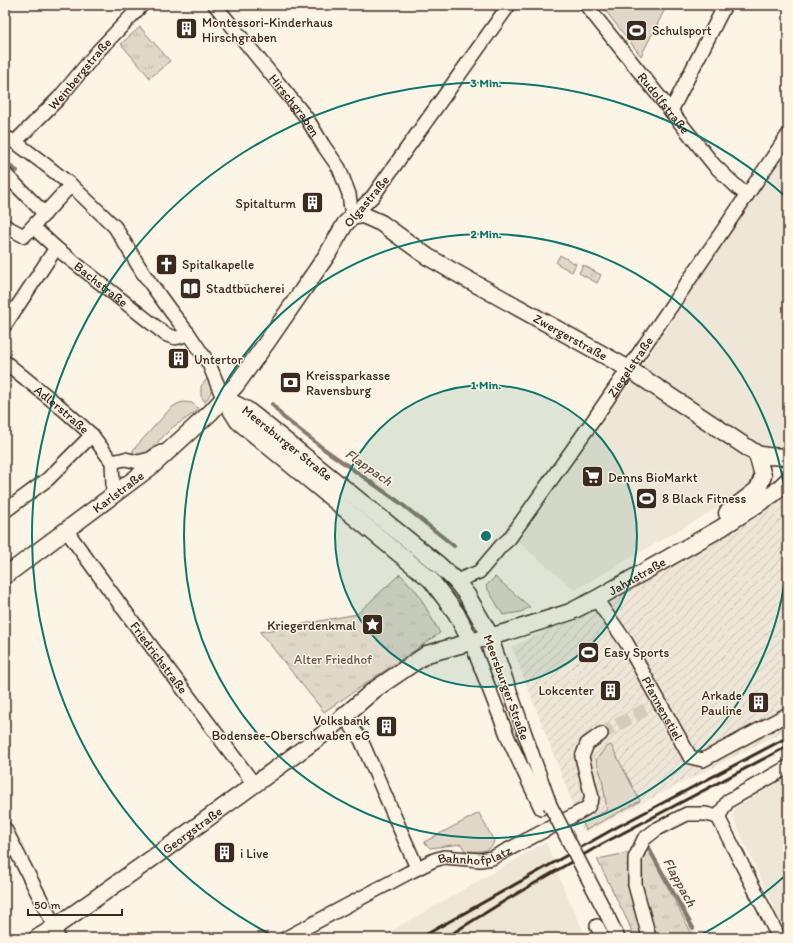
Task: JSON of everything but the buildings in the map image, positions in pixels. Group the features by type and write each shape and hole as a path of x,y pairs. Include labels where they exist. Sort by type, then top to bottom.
{"main road":[{"name":"Zwergerstraße","path":"352,217 363,216 381,223 428,257 629,369 757,454 788,457"},
{"name":"Olgastraße","path":"223,398 236,385 267,342 327,255 338,235 352,217"},
{"name":"Karlstraße","path":"5,576 152,466 210,413 223,398"},
{"name":"Meersburger Straße","path":"223,398 247,410 439,565 456,581 467,596 491,637"},
{"name":"Meersburger Straße","path":"223,398 238,421 430,580 456,613 471,642"},
{"path":"699,539 716,521 741,503 758,488 763,476 757,454"},
{"name":"Jahnstraße","path":"471,642 570,612 596,599 749,511 774,494 788,480"},
{"name":"Georgstraße","path":"37,938 56,933 147,863 320,736 374,690 427,654 471,642"}],"street":[{"name":"Hirschgraben","path":"216,5 306,117 339,168 349,194 352,217"},
{"name":"Olgastraße","path":"352,217 373,196 509,5"},
{"name":"Rudolfstraße","path":"586,5 714,165 747,195"},
{"path":"671,111 725,5"},
{"name":"Weinbergstraße","path":"10,140 59,98 138,6"},
{"name":"Ziegelstraße","path":"456,581 479,572 501,546 509,539 629,369 788,135"},
{"path":"10,140 71,185 115,227 143,273 188,333 209,364 223,398"},
{"path":"5,174 45,214"},
{"path":"5,226 24,236 71,185"},
{"name":"Bachstraße","path":"33,227 56,248 165,334 175,338 182,337 188,333"},
{"path":"5,325 56,248"},
{"name":"Adlerstraße","path":"5,362 92,435 112,462"},
{"path":"5,511 48,479 92,435"},
{"path":"112,496 112,462 125,459 138,462 150,459 183,438"},
{"name":"Friedrichstraße","path":"66,530 254,784"},
{"name":"Pfannenstiel","path":"596,599 626,642 655,705 690,757 703,760 788,714"},
{"name":"Meersburger Straße","path":"491,637 546,806"},
{"name":"Meersburger Straße","path":"471,642 509,740 609,919 618,938"},
{"path":"344,716 361,740 417,868"},
{"name":"Bahnhofplatz","path":"286,938 434,860 444,857 480,860 492,858 574,816 588,807 592,798 582,757 587,744 601,734"},
{"path":"718,816 728,801 788,767"},
{"path":"648,938 635,885 635,858 644,840 657,829 687,814 706,814 718,816"},
{"path":"718,816 779,938"},
{"path":"5,829 56,933 68,938"},
{"path":"597,926 603,938"}],"shaded area":[{"path":"788,145 788,451 721,506 575,590 518,542 643,365"},
{"path":"788,488 788,729 584,833 512,647 603,601"},
{"path":"788,777 788,932 786,934 733,817 735,808"},
{"path":"546,842 564,889 586,938 379,938"}],"green space":[{"name":"Schulsport","path":"601,5 667,5 641,56"},
{"path":"140,27 170,61 150,78 121,44"},
{"path":"560,255 576,264 572,272 556,263"},
{"path":"583,265 601,275 597,283 579,273"},
{"path":"211,374 212,389 205,402 201,396 201,386"},
{"path":"183,402 192,403 199,409 173,427 140,458 133,455 133,450 170,409"},
{"name":"Alter Friedhof","path":"400,574 417,592 440,633 324,712 260,632 357,614"},
{"path":"495,577 530,607 521,612 503,615 486,586"},
{"path":"611,745 640,801 586,830 583,823 607,810 602,778 596,760 606,747"},
{"path":"479,813 494,841 490,848 482,851 465,851 461,844 430,848 424,842"},
{"path":"648,849 694,938 634,938 629,924 597,859"}],"waterway":[{"name":"Flappach","path":"5,163 17,171"},
{"name":"Flappach","path":"272,404 283,417 324,449 399,502 454,546"},
{"name":"Flappach","path":"648,847 693,928"}],"tunnel":[{"path":"601,734 650,707"}],"railway":[{"path":"420,938 617,827 788,737"},
{"path":"445,938 506,900 602,844 788,746"}],"place":[{"name":"Montessori-Kinderhaus Hirschgraben","path":"186,29"},
{"name":"Schulsport","path":"637,30"},
{"name":"Spitalturm","path":"312,203"},
{"name":"Spitalkapelle","path":"167,264"},
{"name":"Stadtbücherei","path":"191,288"},
{"name":"Untertor","path":"178,359"},
{"name":"Kreissparkasse Ravensburg","path":"290,382"},
{"name":"Denns BioMarkt","path":"593,477"},
{"name":"8 Black Fitness","path":"647,498"},
{"name":"Kriegerdenkmal","path":"372,625"},
{"name":"Easy Sports","path":"589,652"},
{"name":"Lokcenter","path":"610,690"},
{"name":"Arkade Pauline","path":"758,702"},
{"name":"Volksbank Bodensee-Oberschwaben eG","path":"386,727"},
{"name":"i Live","path":"224,853"}]}
